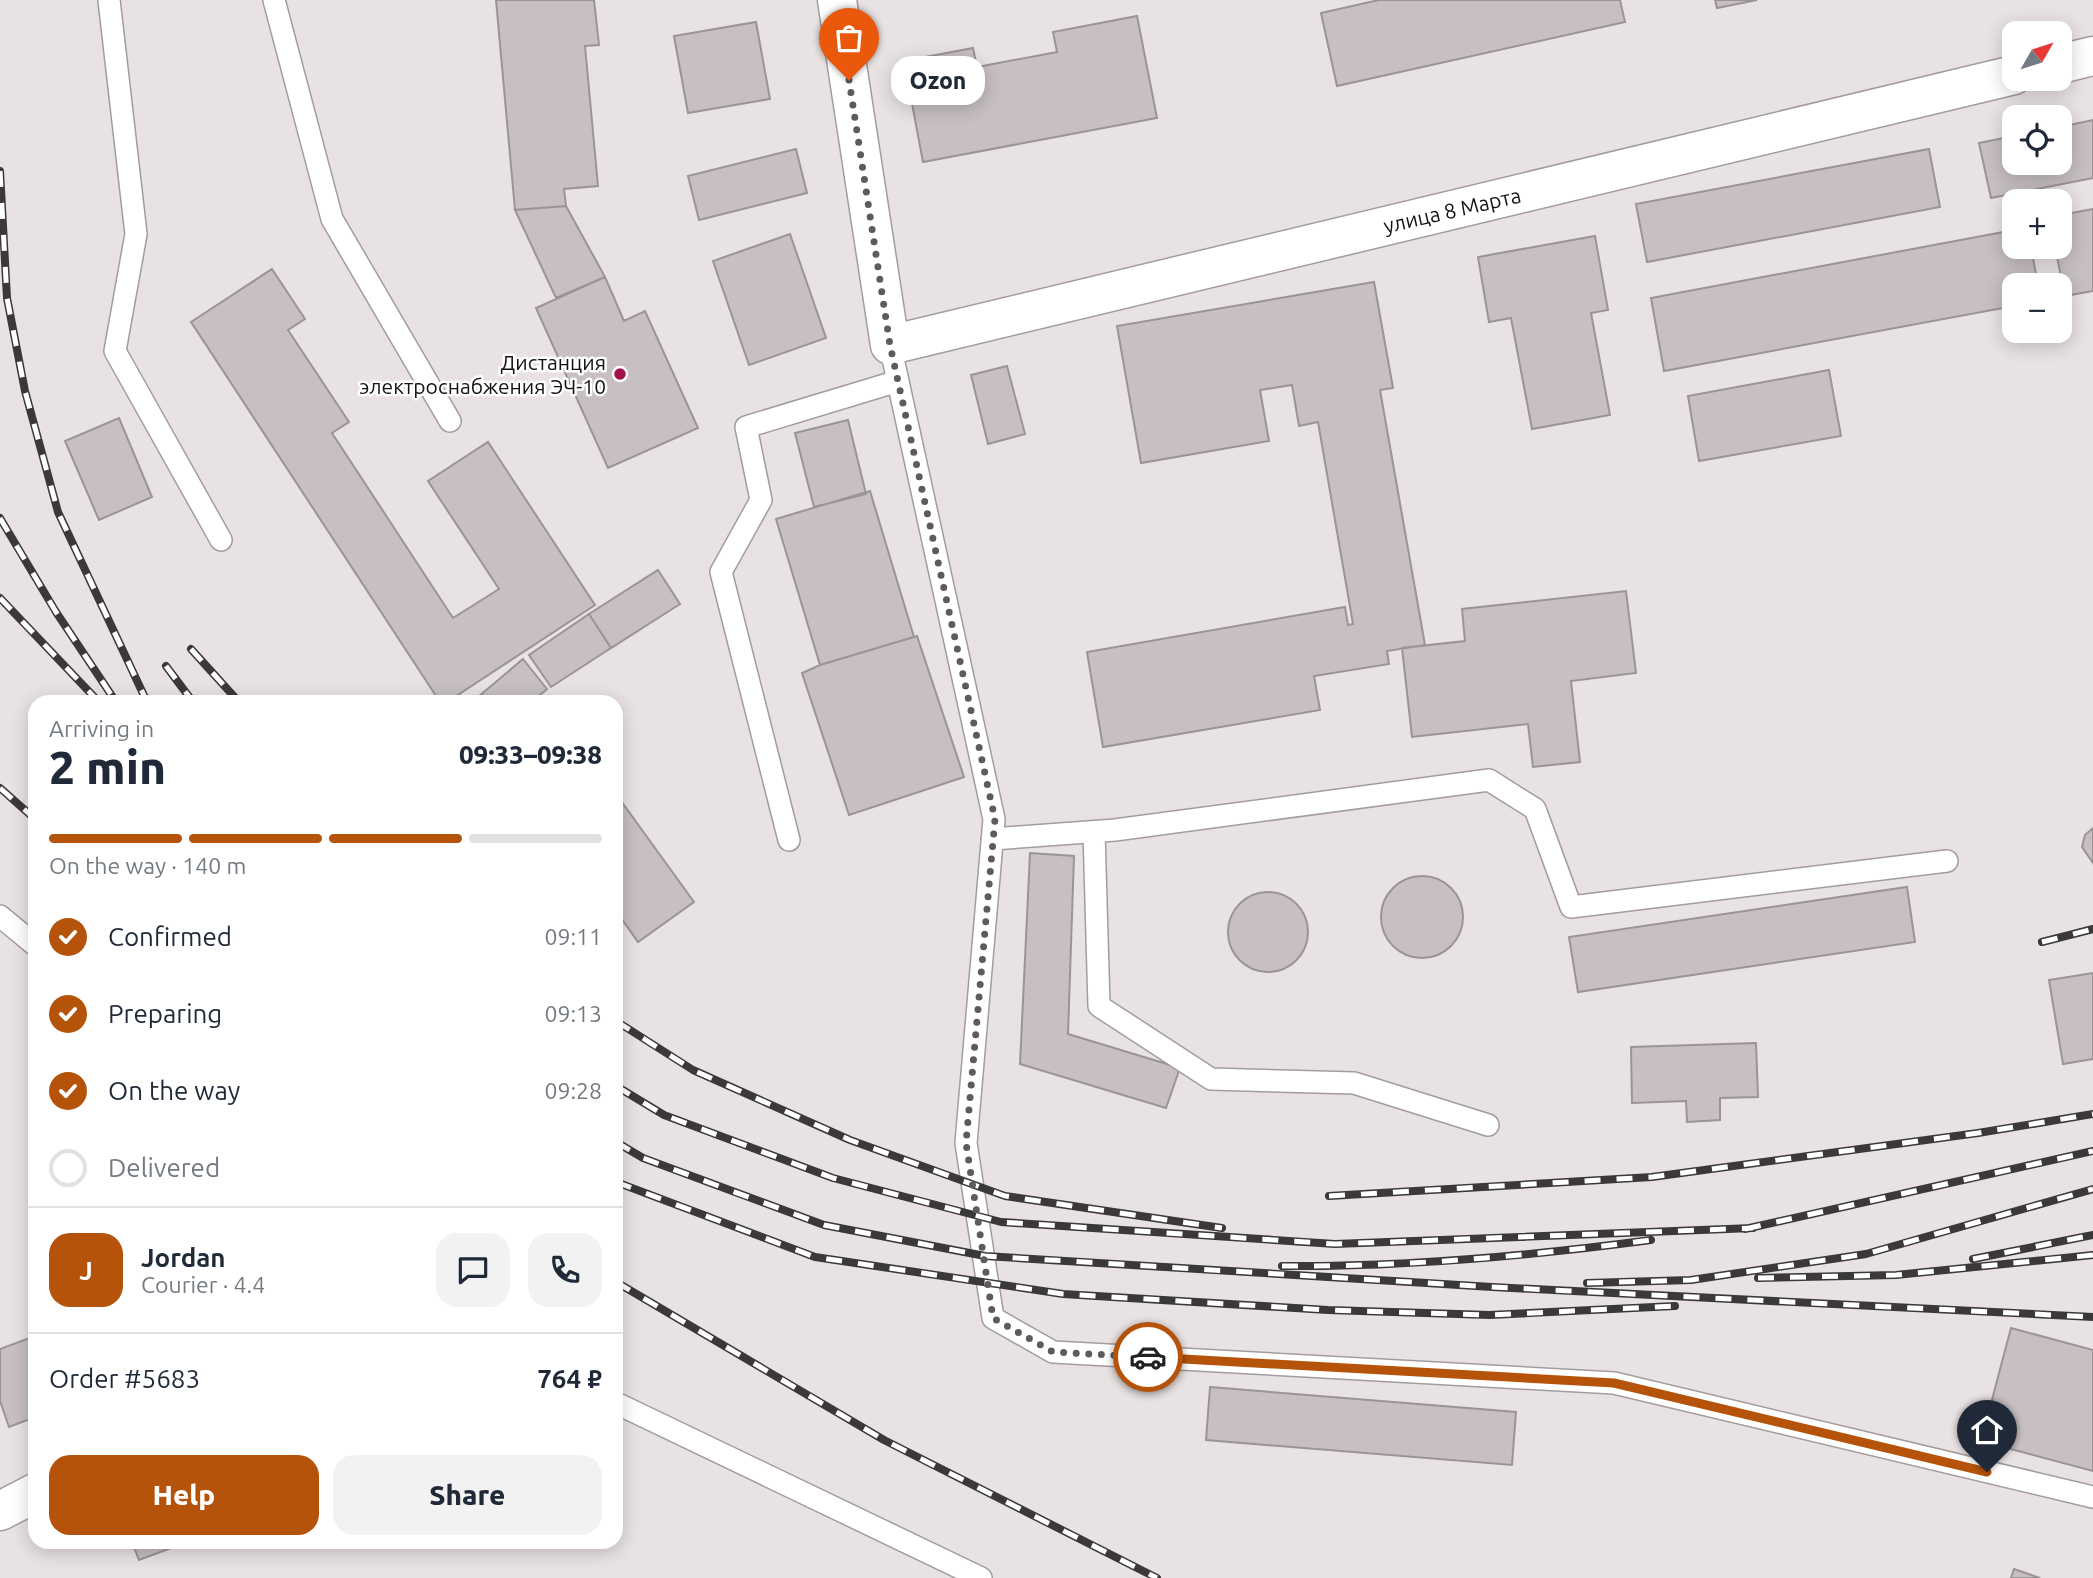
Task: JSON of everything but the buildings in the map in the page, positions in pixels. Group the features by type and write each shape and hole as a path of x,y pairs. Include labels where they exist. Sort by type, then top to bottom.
{"street":[{"path":"837,0 890,345"},
{"path":"2072,61 2093,56"},
{"name":"улица 8 Марта","path":"890,345 2002,78"},
{"path":"0,1511 28,1497"}],"lane":[{"path":"109,0 136,234 115,351 221,540"},
{"path":"274,0 332,219 450,421"},
{"path":"890,345 995,819 966,1143 993,1318 1053,1352 1614,1383 2093,1497"},
{"path":"789,840 721,572 761,500 746,427 898,382"},
{"path":"992,839 1094,832 1489,780 1535,809 1571,907 1947,861"},
{"path":"1094,832 1099,1006 1211,1079 1354,1083 1488,1125"},
{"path":"0,916 28,939"},
{"path":"623,1406 981,1578"}],"railway":[{"path":"0,171 7,298 25,391 58,512 144,695"},
{"path":"0,518 56,612 111,695"},
{"path":"0,598 92,695"},
{"path":"191,649 233,695"},
{"path":"166,666 188,695"},
{"path":"0,788 28,813"},
{"path":"2042,942 2093,929"},
{"path":"623,1025 693,1070 850,1140 1005,1196 1222,1228"},
{"path":"623,1090 664,1115 833,1178 1001,1222 1335,1244 1753,1228"},
{"path":"1329,1196 1652,1177 1978,1133 2093,1114"},
{"path":"623,1146 643,1158 824,1225 985,1256 1492,1287 2093,1317"},
{"path":"1745,1229 2093,1151"},
{"path":"623,1185 815,1257 1063,1294 1328,1310 1490,1315 1675,1306"},
{"path":"1587,1283 1691,1280 1866,1254 2093,1189"},
{"path":"1973,1259 2093,1235"},
{"path":"1282,1266 1374,1265 1467,1259 1651,1240"},
{"path":"1758,1278 1896,1275 2093,1255"},
{"path":"623,1286 884,1440 1157,1578"}],"way so far":[{"path":"849,80 890,345 995,819 966,1143 993,1318 1053,1352 1148,1357"}],"place":[{"name":"Ozon","path":"849,80"},
{"name":"Дистанция электроснабжения ЭЧ-10","path":"620,374"}],"route":[{"path":"1148,1357 1614,1383 1987,1472"}]}
